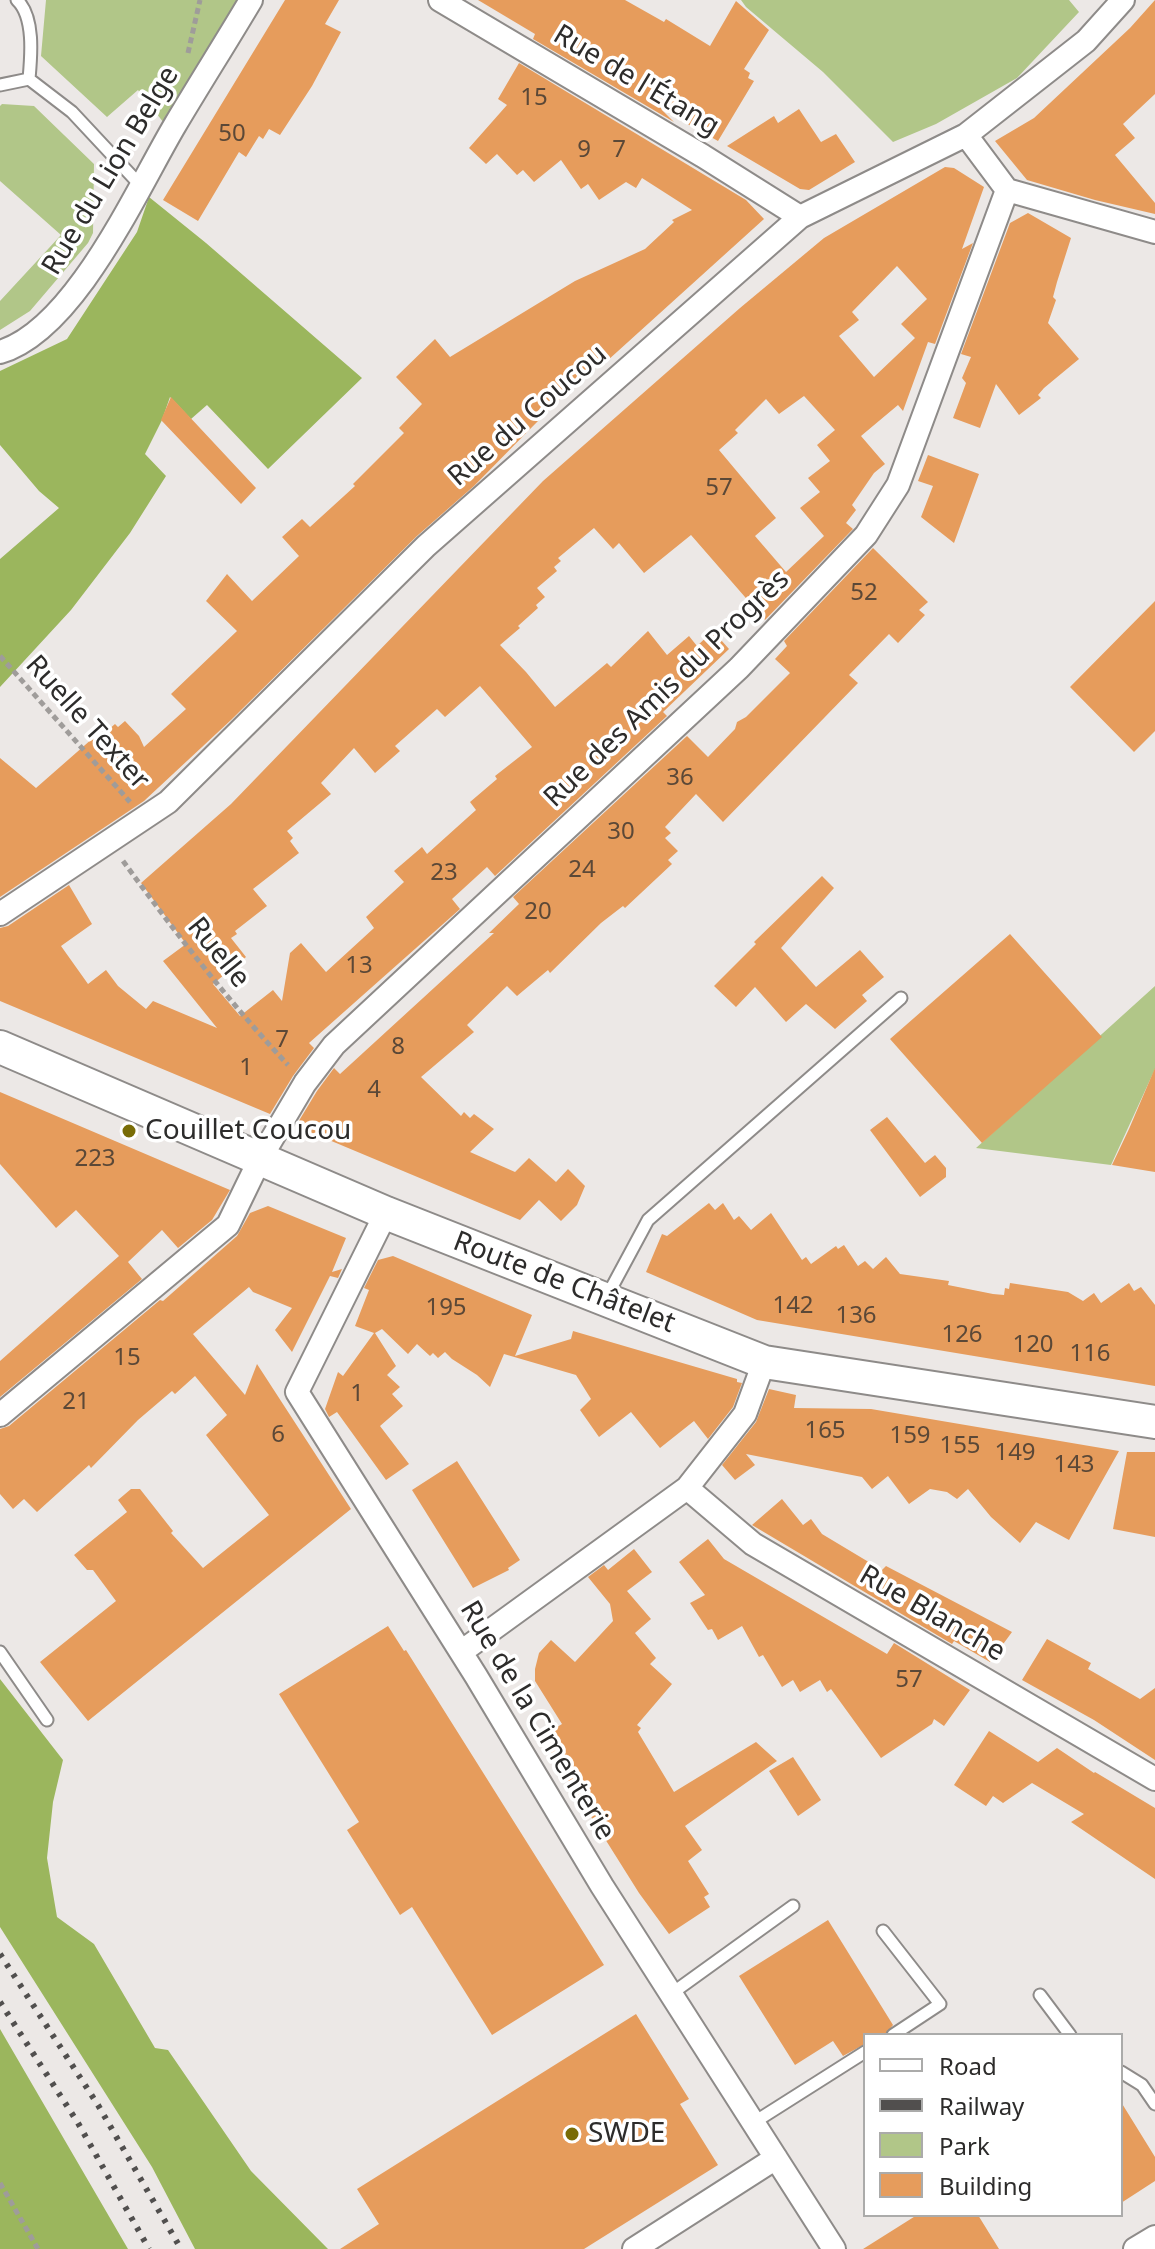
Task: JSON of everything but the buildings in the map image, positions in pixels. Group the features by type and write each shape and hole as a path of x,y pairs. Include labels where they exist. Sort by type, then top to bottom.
{"main road":[{"name":"Route de Châtelet","path":"0,1047 386,1213 764,1362 1155,1422"}],"street":[{"name":"Rue du Lion Belge","path":"0,352 8,350 43,326 75,292 142,187 175,125 251,0"},
{"name":"Rue de l'Étang","path":"440,0 800,217"},
{"name":"Rue du Coucou","path":"0,914 168,802 426,546 800,217 966,135 1086,41 1123,0"},
{"path":"966,135 1007,190 1155,232"},
{"name":"Rue des Amis du Progrès","path":"0,1415 228,1225 260,1159 305,1083 334,1045 739,668 866,535 898,485 1007,190"},
{"name":"Rue de la Cimenterie","path":"386,1213 297,1392 461,1652 602,1886 834,2249"},
{"path":"461,1652 687,1488 745,1414 764,1362"},
{"name":"Rue Blanche","path":"687,1488 753,1544 1155,1779"},
{"path":"634,2249 776,2158"},
{"path":"1135,2249 1155,2237"}],"lane":[{"path":"17,0 23,5 32,43 29,79"},
{"path":"0,85 29,79 72,112 142,187"},
{"path":"605,1298 648,1220 901,998"},
{"path":"0,1652 47,1720"},
{"path":"671,1994 793,1906"},
{"path":"883,1931 940,2004 896,2033"},
{"path":"1040,1995 1068,2033"},
{"path":"753,2123 863,2053"},
{"path":"1123,2073 1142,2085 1155,2104"}],"path":[{"name":"Ruelle Texter","path":"0,656 144,817"},
{"name":"Ruelle","path":"109,842 175,933 257,1032 305,1083"},
{"path":"0,2183 38,2249"}],"green space":[{"path":"46,0 241,0 171,132 138,90 107,117 41,56"},
{"path":"741,0 1069,0 1079,12 1017,78 936,124 893,142 823,72"},
{"path":"2,104 34,106 94,164 93,233 88,243 30,311 0,330 0,301 61,235 0,181"},
{"path":"149,197 362,378 268,469 207,405 191,419 170,397 145,454 166,476 130,533 71,610 0,687 0,559 59,508 39,491 0,445 0,371 67,339 137,232"},
{"path":"1155,986 1155,1069 1111,1165 976,1148"},
{"path":"0,1679 63,1760 53,1802 47,1858 57,1917 94,1944 155,2048 168,2050 251,2171 328,2249 195,2249 152,2167 0,1927"},
{"path":"0,2029 128,2249 0,2249"}],"railway":[{"path":"0,1954 98,2105 181,2249"},
{"path":"0,2002 78,2123 149,2249"}],"place":[{"name":"Couillet Coucou","path":"129,1131"},
{"name":"SWDE","path":"572,2134"}]}
